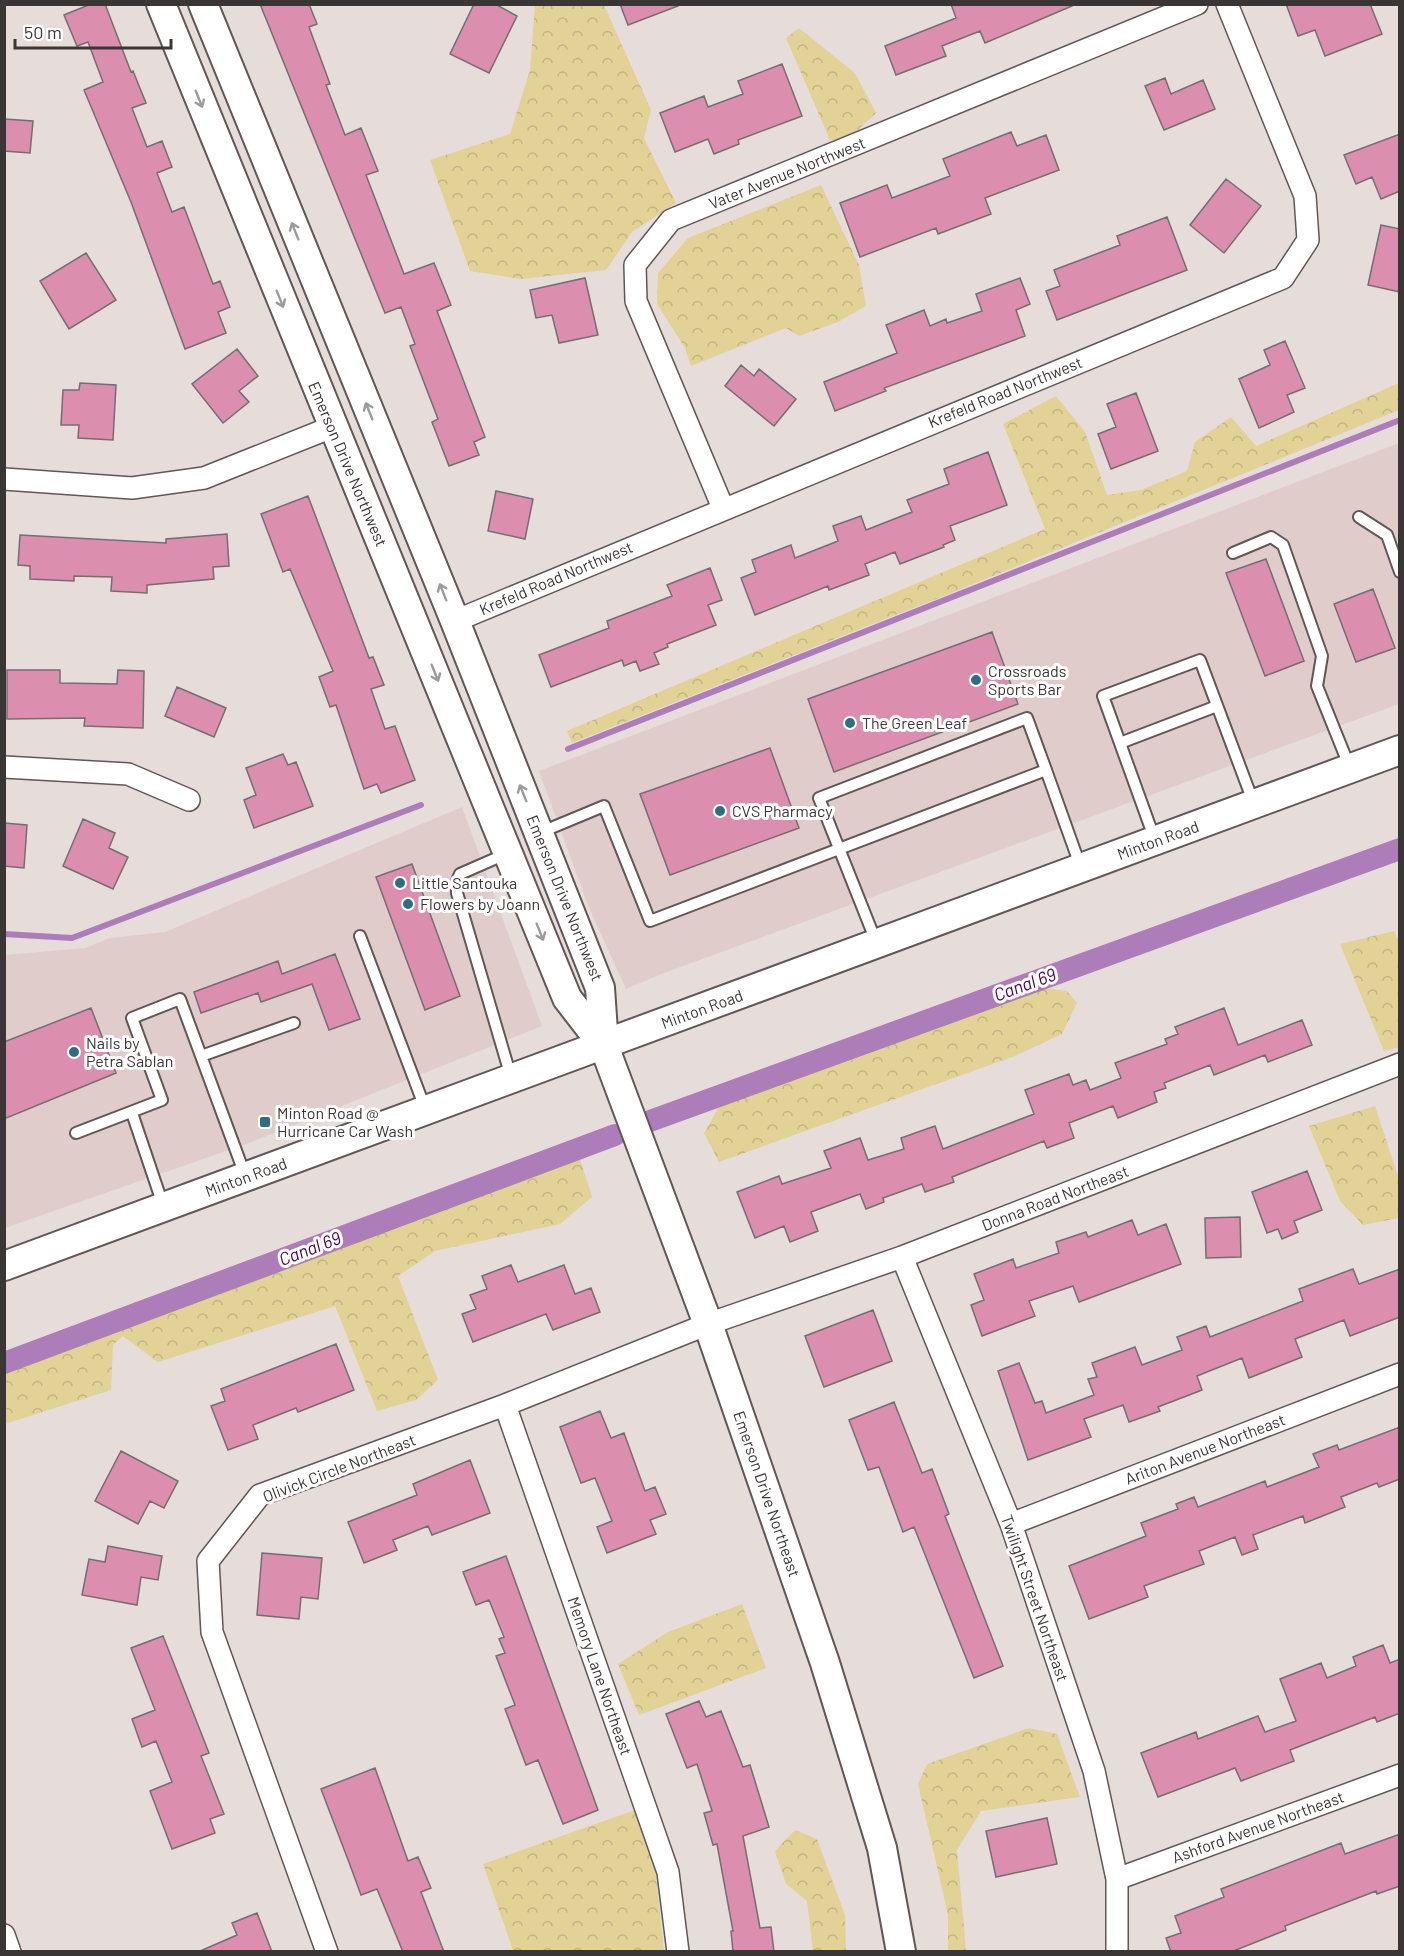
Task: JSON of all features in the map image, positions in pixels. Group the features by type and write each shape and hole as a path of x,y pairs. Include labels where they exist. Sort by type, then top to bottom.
{"street":[{"name":"Emerson Drive Northwest","path":"161,4 567,998 604,1046"},
{"name":"Emerson Drive Northwest","path":"202,4 455,621 600,988 604,1046"},
{"name":"Vater Avenue Northwest","path":"723,508 636,301 635,265 671,220 1197,4"},
{"name":"Krefeld Road Northwest","path":"455,621 723,508 1283,278 1308,240 1305,196 1227,4"},
{"path":"4,480 132,488 204,478 332,427"},
{"name":"Minton Road","path":"4,1266 1400,750"},
{"path":"4,766 128,774 189,800"},
{"name":"Emerson Drive Northeast","path":"604,1046 708,1323 825,1663 882,1848 901,1952"},
{"name":"Donna Road Northeast","path":"708,1323 902,1257 1400,1064"},
{"name":"Twilight Street Northeast","path":"902,1257 1011,1524 1094,1771 1117,1879 1117,1952"},
{"name":"Olivick Circle Northeast","path":"327,1952 212,1632 208,1561 260,1495 506,1405 708,1323"},
{"name":"Ariton Avenue Northeast","path":"1011,1524 1400,1374"},
{"name":"Memory Lane Northeast","path":"506,1405 668,1872 678,1952"},
{"name":"Ashford Avenue Northeast","path":"1117,1879 1400,1775"},
{"path":"4,1935 10,1952"}],"lane":[{"path":"1359,517 1387,535 1400,572"},
{"path":"1233,553 1271,537 1283,545 1322,656 1317,686 1350,768"},
{"path":"1155,840 1103,696 1200,660 1254,804"},
{"path":"1120,743 1217,706"},
{"path":"877,944 819,798 1027,718 1081,868"},
{"path":"539,833 604,806 650,921 1046,770"},
{"path":"508,853 460,874 457,881 457,893 511,1080"},
{"path":"360,936 426,1111"},
{"path":"76,1133 162,1100 132,1018 180,999 246,1178"},
{"path":"201,1056 294,1023"},
{"path":"132,1113 164,1208"}],"shaded area":[{"path":"1399,443 1399,704 664,973 626,989 589,908 539,771"},
{"path":"462,807 542,1026 249,1143 5,1228 5,955 85,948 110,938 165,932"}],"green space":[{"path":"535,5 604,5 651,110 644,138 676,203 632,232 606,270 521,279 470,271 430,160 510,134 530,70"},
{"path":"799,28 855,73 876,113 847,140 830,140 786,38"},
{"path":"821,185 859,265 866,306 838,322 799,336 786,328 691,366 685,348 657,304 658,273 688,238"},
{"path":"1399,383 1399,410 951,593 572,743 567,731 1045,529 1003,424 1056,396 1085,432 1107,495 1141,490 1187,471 1195,442 1231,417 1256,446"},
{"path":"1394,931 1400,944 1399,1047 1384,1051 1340,944"},
{"path":"1042,988 1067,991 1077,1003 1062,1034 1015,1056 719,1162 704,1133 719,1107"},
{"path":"1375,1106 1399,1179 1399,1218 1363,1225 1340,1201 1309,1126"},
{"path":"580,1159 592,1197 560,1224 435,1251 398,1276 438,1380 416,1400 377,1411 335,1306 158,1362 123,1336 113,1345 111,1390 5,1424 5,1371"},
{"path":"742,1604 766,1668 639,1715 618,1664 668,1632"},
{"path":"1029,1728 1057,1734 1080,1797 981,1811 957,1850 966,1951 948,1951 948,1915 918,1784 927,1764"},
{"path":"635,1810 655,1867 664,1951 510,1951 513,1950 483,1864"},
{"path":"795,1830 817,1839 845,1915 846,1951 813,1951 807,1901 786,1884 775,1851"}],"building":[{"path":"91,4 105,4 131,72 133,71 146,103 132,108 147,147 162,141 172,167 157,173 172,212 184,207 213,284 220,281 230,307 218,312 226,333 185,349 131,202 84,90 103,82 88,42 77,46 64,15"},
{"path":"260,4 309,4 317,24 309,27 330,84 326,85 345,135 361,128 378,171 366,175 404,274 434,263 451,305 437,311 485,437 474,442 479,455 449,466 432,422 438,419 410,346 415,344 401,307 385,313"},
{"path":"474,4 495,4 517,16 489,73 450,54"},
{"path":"620,4 678,4 678,6 628,25"},
{"path":"951,4 1072,4 1072,6 985,43 980,31 942,46 946,56 896,75 885,46 956,18"},
{"path":"1286,4 1370,4 1382,34 1325,56 1315,30 1298,36"},
{"path":"782,64 802,116 738,140 739,144 714,154 708,139 675,152 660,113 704,96 708,107 743,94 738,81"},
{"path":"1165,78 1171,94 1203,80 1215,109 1164,130 1145,86"},
{"path":"4,119 33,121 30,153 4,151"},
{"path":"1011,132 1017,146 1046,135 1059,170 985,198 991,214 938,234 936,228 860,257 840,203 887,185 892,198 950,176 943,159"},
{"path":"1400,134 1400,191 1381,199 1372,177 1356,184 1344,155"},
{"path":"1226,179 1261,206 1224,253 1190,225"},
{"path":"1167,217 1187,270 1057,320 1046,291 1060,286 1054,270 1120,245 1117,236"},
{"path":"1381,225 1400,229 1400,292 1368,285"},
{"path":"86,253 116,300 69,329 40,281"},
{"path":"585,278 598,335 559,343 552,315 536,318 530,290"},
{"path":"1020,278 1030,304 1016,310 1025,336 884,388 886,391 835,411 824,382 897,353 886,325 924,310 930,326 946,319 947,323 982,311 976,294"},
{"path":"1285,341 1305,388 1287,395 1294,412 1259,428 1239,379 1270,365 1264,350"},
{"path":"237,349 258,376 239,391 249,402 223,423 192,384"},
{"path":"741,365 754,376 759,369 796,399 774,426 725,386"},
{"path":"80,383 116,385 113,440 78,438 79,425 61,425 63,390 79,390"},
{"path":"1136,393 1158,451 1111,469 1098,434 1116,427 1107,404"},
{"path":"988,452 1007,505 950,526 955,540 943,545 944,547 900,564 895,552 865,564 869,575 829,590 828,586 755,615 741,578 756,572 752,560 791,545 795,558 838,541 833,526 861,516 866,530 912,512 907,500 949,484 944,469"},
{"path":"496,491 533,499 525,539 488,531"},
{"path":"308,496 369,658 373,657 384,685 371,689 385,729 395,726 415,780 381,793 377,784 364,789 336,705 330,707 319,677 333,671 290,569 283,572 261,514"},
{"path":"227,534 229,566 213,567 214,579 147,585 147,593 111,591 112,577 74,576 74,581 30,579 30,566 18,565 20,535 166,543 166,539"},
{"path":"1266,559 1304,661 1265,676 1226,573"},
{"path":"710,568 722,600 708,605 716,625 667,644 668,647 654,653 659,664 640,671 636,661 624,666 622,660 551,687 539,655 609,628 607,621 672,596 667,585"},
{"path":"1373,589 1395,648 1356,662 1334,604"},
{"path":"992,632 1018,704 834,772 808,699"},
{"path":"7,670 60,670 60,683 117,684 118,670 144,671 143,728 84,726 85,718 7,719"},
{"path":"177,687 226,708 214,737 165,716"},
{"name":"CVS Pharmacy","path":"770,748 799,828 670,875 640,794"},
{"path":"283,754 288,765 296,762 313,806 254,828 244,800 256,795 246,768"},
{"path":"83,819 115,833 109,848 128,857 113,889 63,866"},
{"path":"4,823 27,825 24,868 4,866"},
{"path":"412,864 460,996 425,1010 376,877"},
{"path":"335,954 360,1019 329,1030 312,984 261,1002 258,993 201,1013 194,992 278,961 282,974"},
{"path":"91,1008 116,1073 4,1119 4,1042"},
{"path":"1224,1008 1238,1045 1302,1020 1312,1045 1268,1062 1265,1055 1214,1075 1210,1065 1164,1083 1166,1088 1154,1092 1157,1102 1118,1118 1113,1106 1069,1123 1074,1138 1047,1148 1044,1141 952,1177 954,1182 925,1192 922,1184 883,1198 884,1202 866,1209 860,1194 811,1212 818,1231 790,1242 784,1226 755,1238 737,1192 779,1176 782,1184 831,1168 824,1151 860,1138 868,1160 904,1149 901,1138 935,1126 943,1149 1034,1114 1025,1090 1069,1074 1073,1085 1086,1080 1090,1090 1121,1078 1115,1063 1167,1044 1165,1039 1178,1034 1175,1027"},
{"path":"1307,1171 1322,1210 1294,1221 1298,1232 1282,1239 1278,1229 1267,1233 1252,1192"},
{"path":"1240,1217 1241,1257 1206,1258 1205,1218"},
{"path":"1132,1220 1138,1235 1166,1224 1181,1264 1079,1302 1073,1286 1029,1301 1035,1316 982,1336 971,1305 984,1300 974,1274 1013,1259 1016,1268 1059,1253 1056,1242 1086,1232 1088,1237"},
{"path":"511,1265 518,1282 564,1265 575,1294 591,1288 600,1312 553,1330 546,1314 473,1342 462,1314 476,1309 470,1295 487,1289 482,1276"},
{"path":"1353,1269 1359,1284 1400,1269 1400,1317 1350,1336 1344,1320 1295,1339 1302,1357 1249,1378 1242,1358 1197,1376 1202,1390 1158,1407 1160,1411 1129,1422 1123,1405 1084,1419 1091,1437 1028,1460 998,1371 1019,1363 1035,1403 1042,1401 1046,1413 1094,1395 1088,1379 1097,1377 1092,1363 1135,1347 1142,1365 1182,1350 1177,1337 1206,1326 1210,1337 1303,1301 1299,1289"},
{"path":"873,1310 892,1361 824,1387 805,1336"},
{"path":"336,1344 354,1390 298,1412 296,1408 253,1425 258,1439 228,1450 211,1406 225,1401 221,1389"},
{"path":"894,1402 922,1473 932,1469 949,1514 945,1516 1003,1666 974,1678 914,1527 903,1532 879,1467 868,1470 849,1420"},
{"path":"600,1411 611,1438 624,1433 645,1491 655,1487 666,1514 650,1520 656,1534 607,1553 597,1527 612,1521 595,1478 581,1483 560,1427"},
{"path":"1400,1427 1400,1479 1379,1487 1377,1483 1341,1497 1345,1507 1305,1523 1303,1516 1253,1535 1258,1549 1242,1555 1235,1537 1199,1551 1204,1564 1144,1586 1148,1597 1089,1619 1069,1566 1146,1536 1141,1523 1178,1509 1176,1504 1194,1497 1198,1507 1265,1481 1267,1487 1319,1467 1313,1454 1337,1445 1339,1450"},
{"path":"121,1451 178,1481 164,1508 150,1501 138,1524 95,1501"},
{"path":"470,1460 490,1513 432,1535 428,1526 393,1540 397,1550 364,1563 348,1522 417,1495 413,1484"},
{"path":"108,1546 162,1556 158,1580 141,1577 137,1605 82,1595 89,1559 105,1562"},
{"path":"262,1553 322,1558 318,1599 301,1597 299,1619 257,1615"},
{"path":"506,1556 598,1810 563,1824 538,1760 526,1765 505,1709 515,1705 496,1656 505,1653 499,1639 504,1637 489,1600 476,1605 463,1572"},
{"path":"163,1636 209,1753 201,1756 224,1814 210,1819 215,1833 172,1849 150,1791 172,1782 156,1741 142,1747 132,1719 155,1710 131,1648"},
{"path":"1383,1645 1390,1663 1400,1659 1400,1713 1377,1722 1375,1717 1290,1750 1294,1761 1241,1781 1235,1768 1158,1797 1141,1753 1196,1732 1198,1739 1258,1716 1265,1732 1296,1721 1280,1679 1321,1663 1327,1678 1356,1666 1353,1657"},
{"path":"699,1701 706,1717 721,1711 743,1767 750,1765 769,1827 743,1836 760,1928 771,1927 774,1952 733,1952 731,1931 733,1931 717,1844 713,1845 704,1813 712,1811 697,1764 687,1768 666,1714"},
{"path":"375,1768 408,1861 418,1857 431,1888 421,1892 444,1952 403,1952 377,1889 361,1895 321,1789"},
{"path":"1047,1818 1057,1864 996,1877 986,1831"},
{"path":"1400,1834 1400,1886 1377,1894 1376,1891 1285,1926 1286,1930 1231,1952 1171,1952 1166,1938 1181,1933 1175,1916 1224,1897 1221,1889 1341,1843 1345,1854"},
{"path":"257,1913 272,1952 198,1952 237,1935 232,1923"}],"waterway":[{"path":"568,749 1400,420"},
{"path":"4,934 72,938 421,805"},
{"name":"Canal 69","path":"650,1121 1400,849"},
{"name":"Canal 69","path":"4,1363 615,1135"}],"place":[{"name":"Crossroads Sports Bar","path":"976,680"},
{"name":"The Green Leaf","path":"850,723"},
{"name":"CVS Pharmacy","path":"720,811"},
{"name":"Little Santouka","path":"400,883"},
{"name":"Flowers by Joann","path":"408,904"},
{"name":"Nails by Petra Sablan","path":"74,1052"},
{"name":"Minton Road @ Hurricane Car Wash","path":"265,1122"}]}
